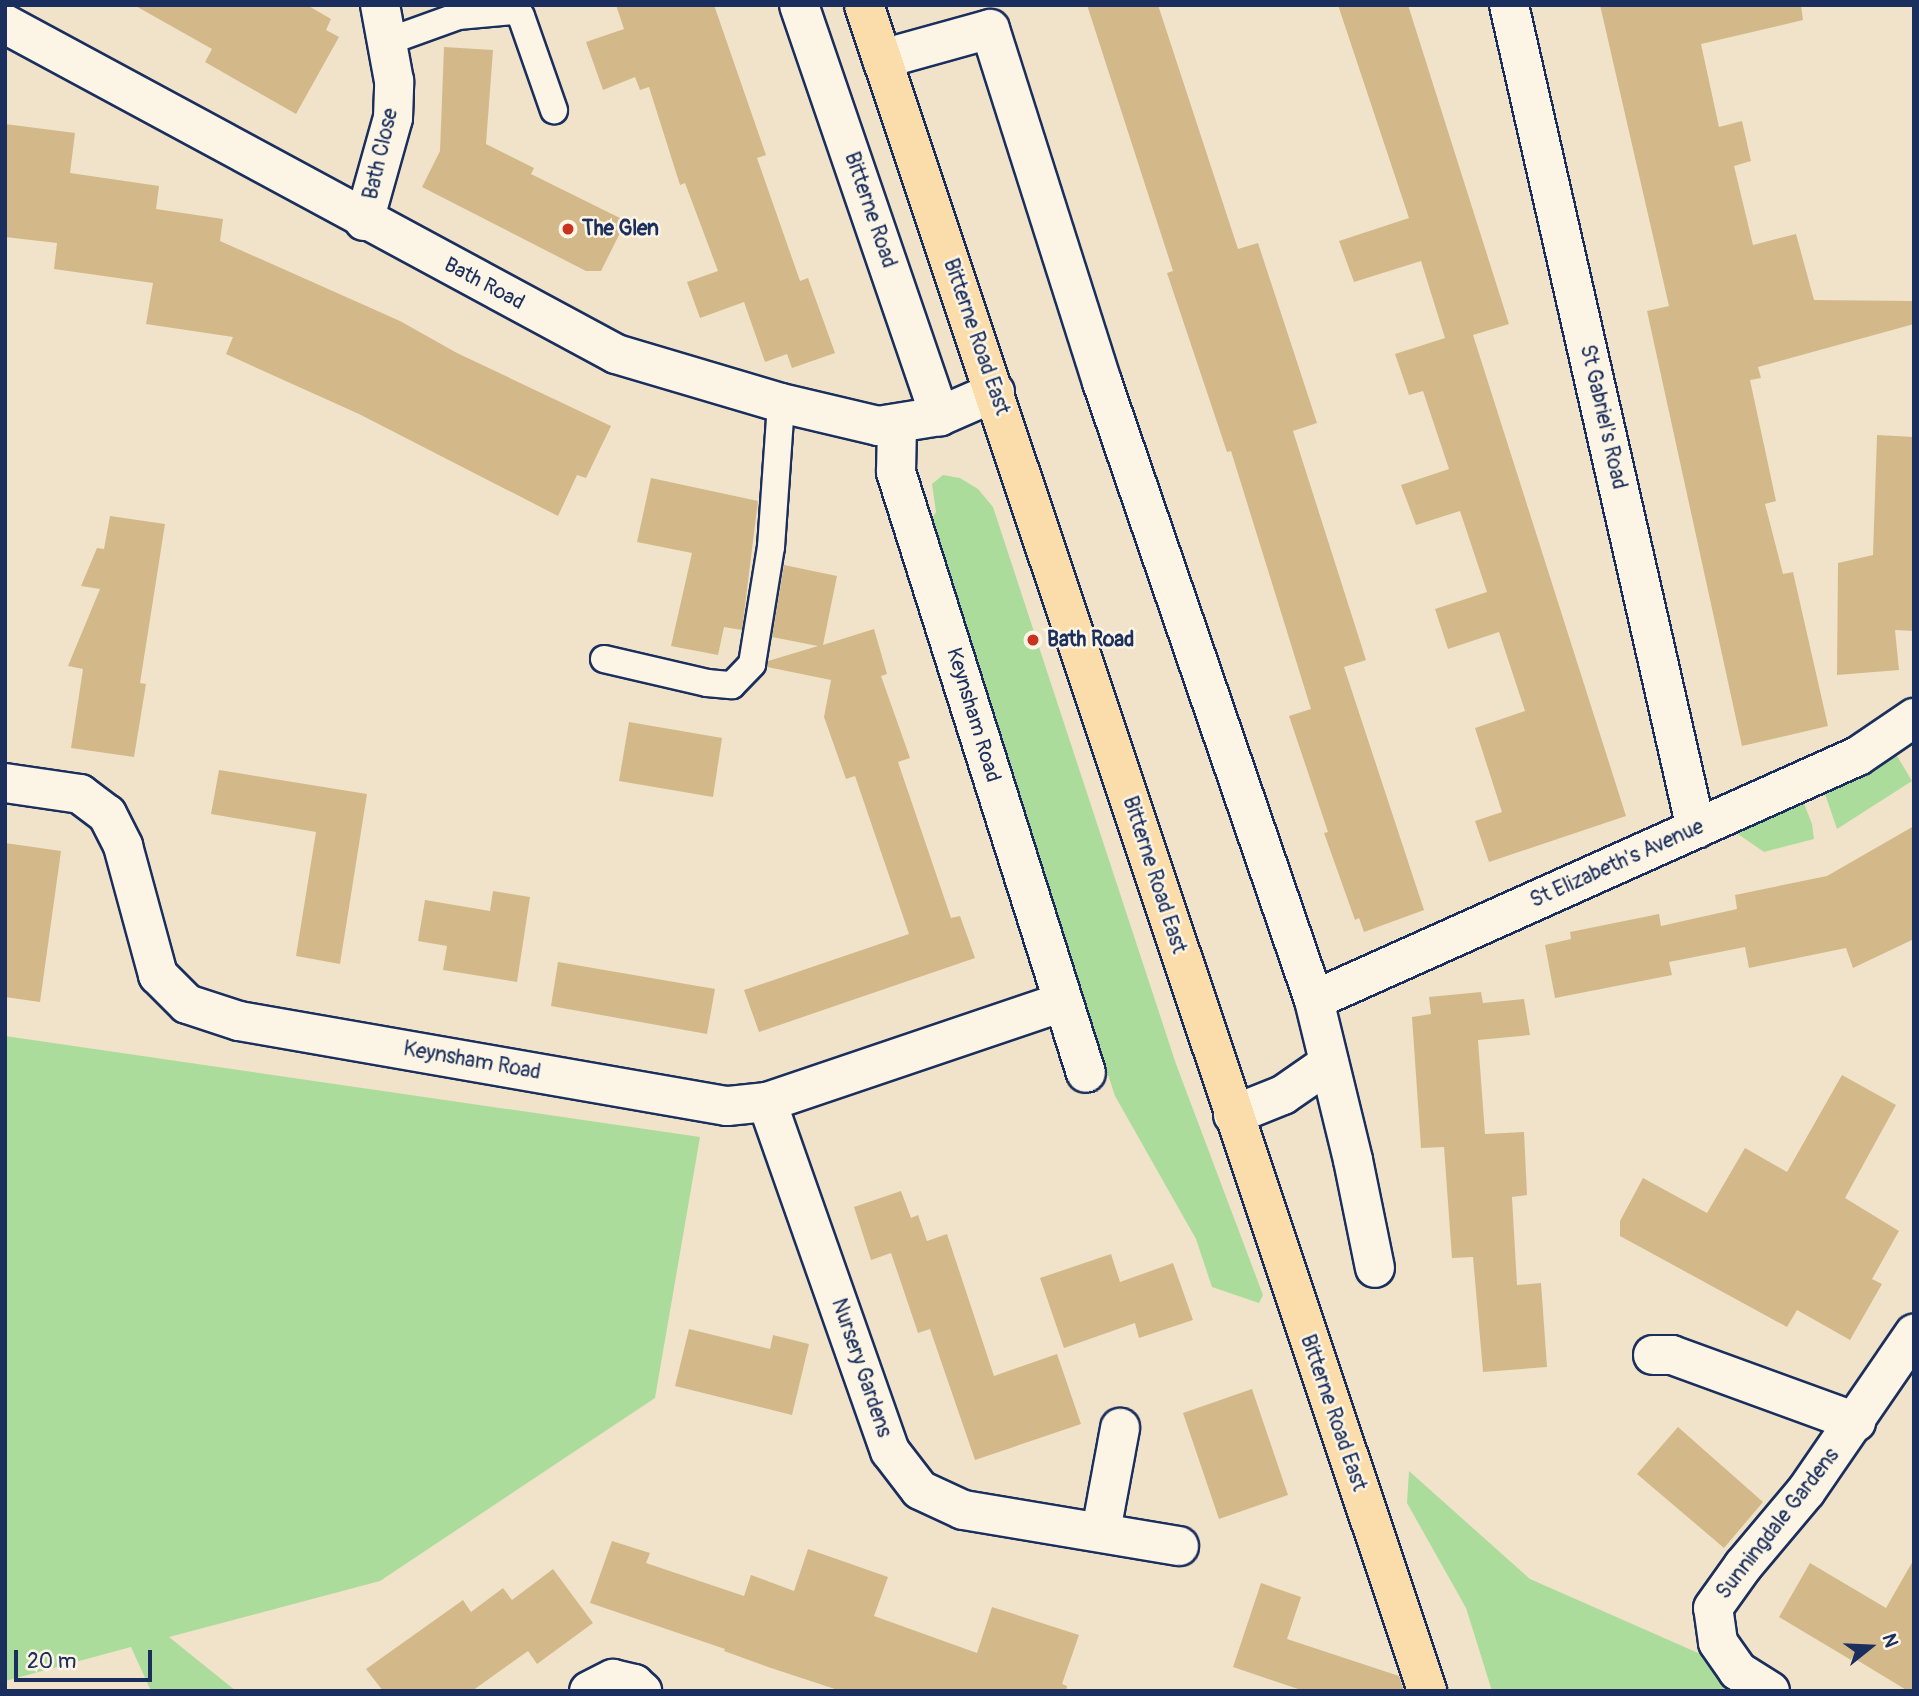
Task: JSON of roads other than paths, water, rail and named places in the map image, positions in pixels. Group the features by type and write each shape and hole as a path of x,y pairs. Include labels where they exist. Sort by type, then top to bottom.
{"main road":[{"name":"Bitterne Road East","path":"864,5 1427,1691"}],"street":[{"name":"Bitterne Road","path":"799,5 940,416"},
{"name":"St Gabriel's Road","path":"1509,5 1696,829"},
{"path":"882,59 986,17 1102,382 1314,1000 1375,1268"},
{"name":"Bath Close","path":"364,221 393,118 394,81 384,23"},
{"name":"Bath Road","path":"5,24 364,221 616,354 781,403 878,426 940,416 995,392"},
{"name":"Keynsham Road","path":"897,425 896,472 1086,1073"},
{"name":"St Elizabeth's Avenue","path":"1314,1000 1858,756 1914,718"},
{"name":"Keynsham Road","path":"5,783 80,794 107,814 124,846 158,975 187,1004 239,1021 727,1106 767,1102 1063,1002"},
{"path":"1233,1115 1283,1095 1329,1063"},
{"name":"Nursery Gardens","path":"767,1102 890,1451 920,1490 964,1510 1179,1546"},
{"name":"Sunningdale Gardens","path":"1770,1691 1738,1671 1718,1642 1713,1608 1743,1566 1806,1491 1914,1334"},
{"name":"Sunningdale Gardens","path":"1653,1355 1672,1355 1856,1422"},
{"path":"1101,1531 1120,1428"},
{"path":"589,1691 613,1679 634,1684 642,1691"}],"lane":[{"path":"384,23 513,11 521,16 554,110"},
{"path":"604,659 707,683 732,685 752,664 771,547 781,403"}],"place":[{"name":"The Glen","path":"568,229"},
{"name":"Bath Road","path":"1033,640"}]}
